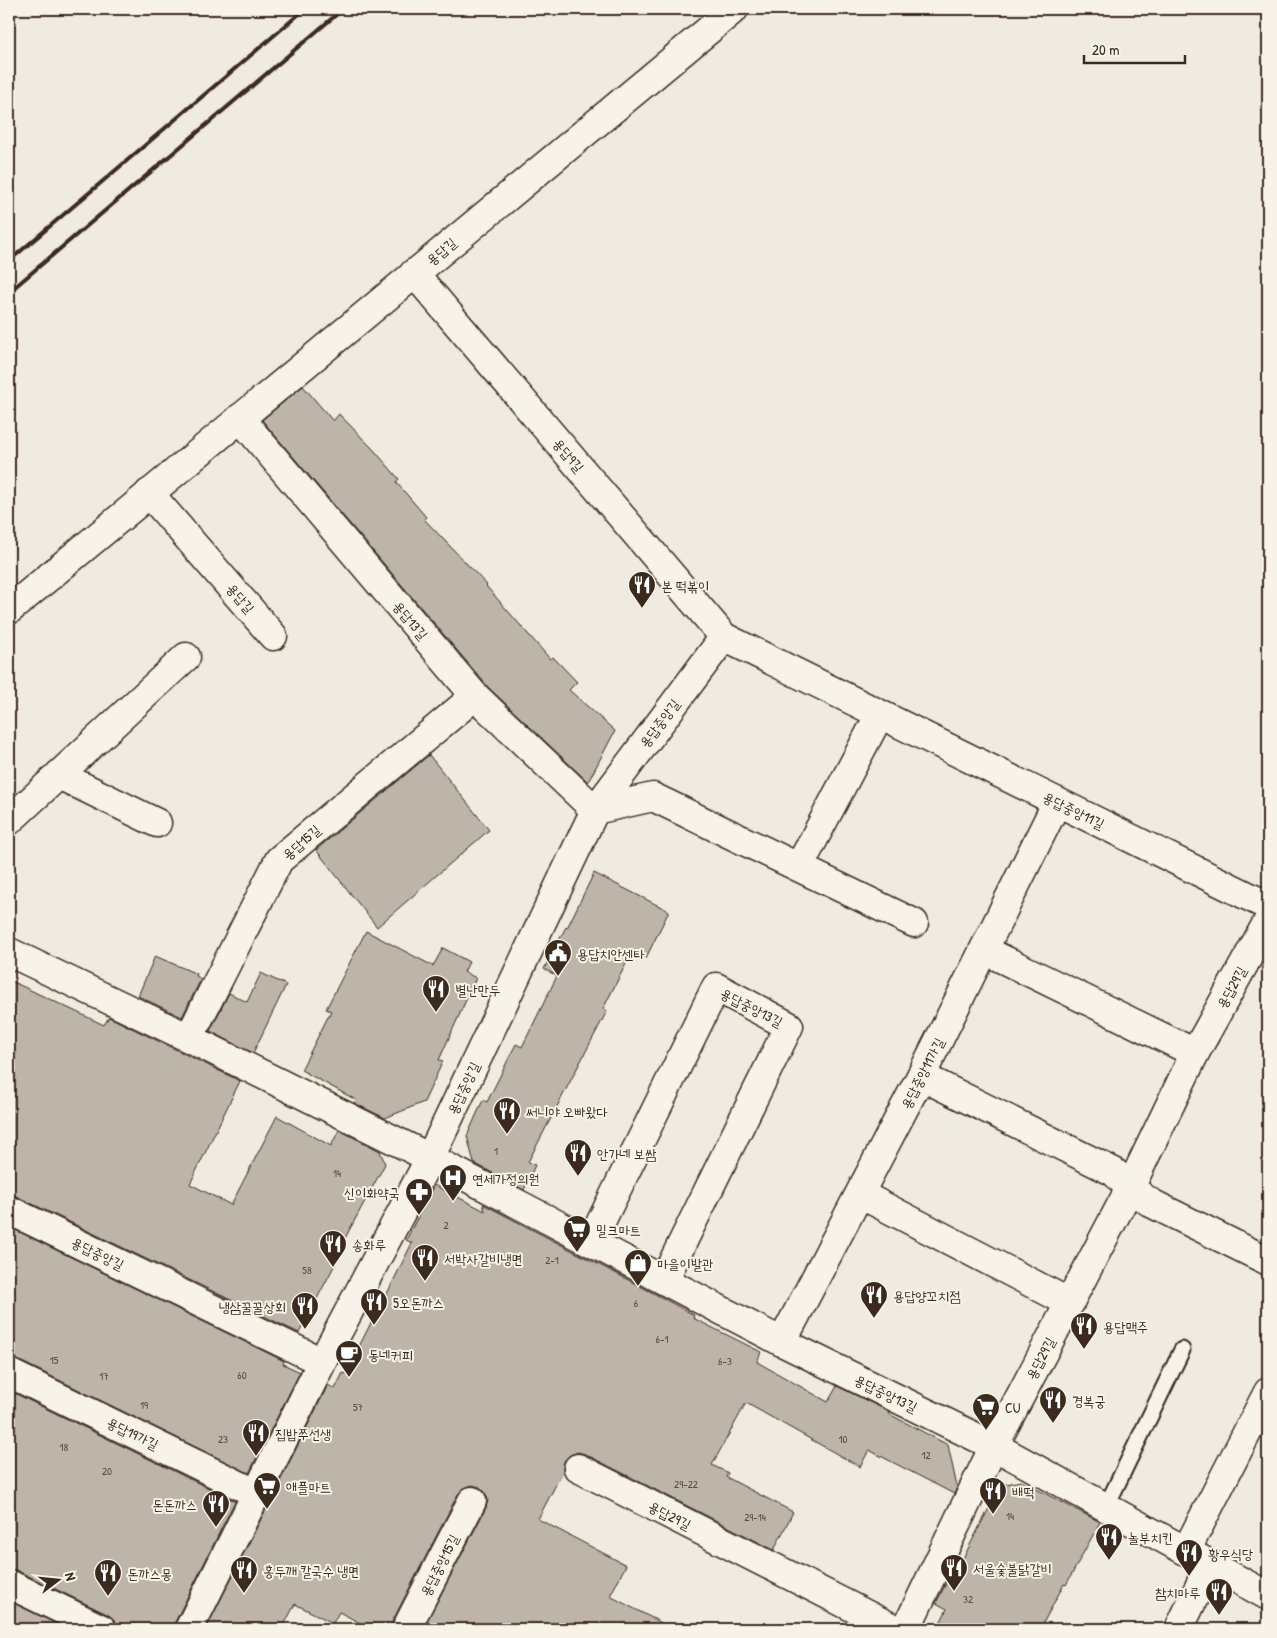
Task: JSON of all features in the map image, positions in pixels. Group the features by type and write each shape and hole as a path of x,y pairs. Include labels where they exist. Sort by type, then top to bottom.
{"street":[{"name":"용답길","path":"9,610 734,9"},
{"name":"용답9길","path":"414,273 724,637"},
{"name":"용답13길","path":"240,418 474,696 595,810"},
{"name":"용답길","path":"149,493 273,636"},
{"name":"용답중앙11길","path":"724,637 1268,906"},
{"name":"용답중앙길","path":"189,1629 322,1362 430,1158 595,810 724,637"},
{"path":"9,821 186,657"},
{"name":"용답15길","path":"189,1038 279,860 474,696"},
{"path":"799,867 880,714"},
{"path":"59,775 156,823"},
{"path":"595,810 653,797 914,923"},
{"name":"용답중앙11가길","path":"782,1342 921,1076 1057,802"},
{"name":"용답29길","path":"906,1629 994,1446 1130,1188 1195,1053 1268,921"},
{"path":"984,950 1195,1053"},
{"path":"9,952 189,1038 430,1158"},
{"name":"용답중앙13길","path":"591,1242 716,988 748,1004 789,1026 664,1280"},
{"path":"921,1076 1114,1172 1130,1188 1151,1203 1268,1261"},
{"name":"용답중앙13길","path":"430,1158 782,1342 994,1446 1268,1596"},
{"path":"860,1194 1070,1303"},
{"name":"용답중앙길","path":"9,1210 322,1362"},
{"name":"용답19가길","path":"9,1373 257,1494"},
{"path":"1186,1551 1268,1392"},
{"name":"용답29길","path":"578,1468 895,1629"},
{"name":"용답중앙15길","path":"406,1629 472,1501"},
{"path":"1179,1629 1210,1564"},
{"path":"9,1584 102,1629"}],"lane":[{"path":"1106,1507 1182,1350"}],"building":[{"path":"303,386 333,421 339,414 373,449 399,479 396,482 426,517 424,519 487,585 550,659 553,657 577,682 569,690 615,731 588,782 489,688 262,420"},
{"path":"429,755 489,830 377,927 316,850"},
{"path":"594,873 669,911 646,958 632,952 603,1009 607,1011 528,1162 535,1165 524,1190 474,1163 467,1136 483,1100 487,1102 516,1044 522,1047 557,976 544,969"},
{"path":"366,931 433,966 443,948 469,962 464,972 476,978 439,1060 443,1061 424,1102 385,1118 354,1103 356,1100 301,1070 331,1011 326,1009"},
{"path":"155,956 197,974 196,976 201,979 182,1017 138,996"},
{"path":"261,973 286,985 253,1053 210,1031 229,993 247,1002"},
{"path":"9,980 104,1025 109,1017 240,1081 190,1184 231,1205 277,1116 331,1146 339,1130 380,1151 385,1164 338,1251 341,1253 299,1333 16,1196 9,1195"},
{"path":"434,1185 485,1211 483,1204 694,1315 693,1318 761,1352 757,1362 828,1402 837,1386 890,1412 889,1414 948,1445 957,1487 954,1494 869,1450 860,1467 746,1403 712,1465 728,1473 726,1477 793,1512 774,1550 578,1452 570,1455 564,1461 563,1471 538,1519 626,1565 610,1596 673,1629 423,1629 486,1508 488,1500 485,1492 480,1487 472,1485 464,1488 458,1494 390,1629 372,1629 339,1612 333,1623 295,1604 282,1629 206,1629 328,1385 335,1389 379,1310 412,1243 406,1240"},
{"path":"9,1227 284,1361 283,1364 300,1372 249,1473 16,1359 9,1358"},
{"path":"14,1393 235,1501 173,1629 117,1629 115,1621 109,1615 16,1570 9,1569 9,1402"},
{"path":"1021,1481 1100,1522 1066,1585 1064,1584 1040,1629 937,1629 947,1609 936,1603 953,1570 956,1572 1001,1485"},
{"path":"9,1601 67,1629 9,1629"}],"railway":[{"path":"9,261 305,9"},
{"path":"9,292 343,9"}],"place":[{"name":"본 떡볶이","path":"642,609"},
{"name":"용답치안센타","path":"558,977"},
{"name":"별난만두","path":"436,1013"},
{"name":"써니야 오빠왔다","path":"507,1135"},
{"name":"안가네 보쌈","path":"578,1177"},
{"name":"연세가정의원","path":"453,1202"},
{"name":"신이화약국","path":"419,1216"},
{"name":"밀크마트","path":"577,1253"},
{"name":"송화루","path":"333,1268"},
{"name":"서박사갈비냉면","path":"425,1282"},
{"name":"마을이발관","path":"638,1287"},
{"name":"용답양꼬치점","path":"874,1319"},
{"name":"5오돈까스","path":"374,1326"},
{"name":"냉삼꿀꿀상회","path":"305,1330"},
{"name":"용답맥주","path":"1084,1350"},
{"name":"동네커피","path":"349,1378"},
{"name":"경복궁","path":"1053,1424"},
{"name":"CU","path":"986,1431"},
{"name":"집밥쭈선생","path":"256,1457"},
{"name":"애플마트","path":"267,1510"},
{"name":"배떡","path":"993,1515"},
{"name":"돈돈까스","path":"216,1528"},
{"name":"놀부치킨","path":"1109,1561"},
{"name":"황우식당","path":"1189,1577"},
{"name":"서울숯불닭갈비","path":"954,1592"},
{"name":"홍두깨 칼국수 냉면","path":"244,1594"},
{"name":"돈까스몽","path":"108,1597"},
{"name":"참치마루","path":"1219,1616"}]}
